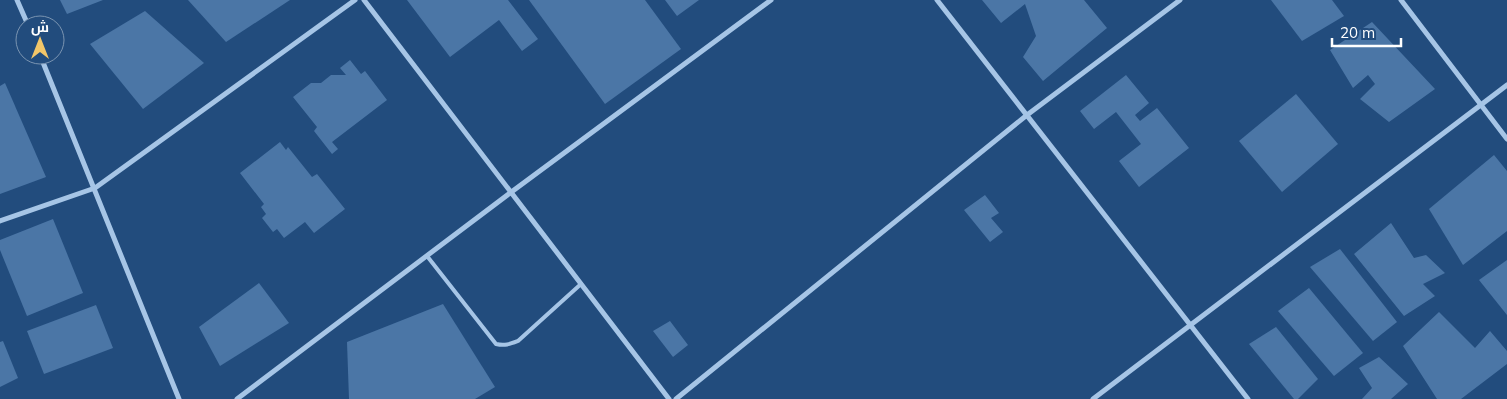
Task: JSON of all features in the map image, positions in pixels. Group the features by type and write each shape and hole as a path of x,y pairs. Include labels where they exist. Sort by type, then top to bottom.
{"street":[{"path":"18,0 24,15"},
{"path":"0,221 95,188 355,0"},
{"path":"364,0 669,399"},
{"path":"237,399 510,192 771,0"},
{"path":"937,0 1248,399"},
{"path":"676,399 1027,115 1180,0"},
{"path":"1401,0 1507,139"},
{"path":"44,65 179,399"},
{"path":"1093,399 1507,85"}],"lane":[{"path":"426,256 496,344 508,345 518,341 581,284"}],"building":[{"path":"60,0 103,0 67,14"},
{"path":"188,0 290,0 226,42"},
{"path":"407,0 508,0 538,39 522,51 499,20 450,57"},
{"path":"529,0 645,0 681,49 605,104"},
{"path":"665,0 699,0 677,16"},
{"path":"982,0 1084,0 1107,28 1043,81 1023,57 1036,36 1025,4 1001,23"},
{"path":"1271,0 1332,0 1344,16 1302,41"},
{"path":"145,11 204,63 143,109 90,44"},
{"path":"1372,22 1435,89 1389,122 1360,99 1375,84 1368,75 1353,88 1330,50"},
{"path":"350,60 361,74 365,71 387,100 332,142 338,149 332,154 314,131 317,127 293,97 311,83 321,83 331,75 346,75 340,68"},
{"path":"1126,75 1149,103 1135,115 1140,121 1157,108 1189,148 1139,187 1119,161 1141,144 1116,112 1094,129 1080,111"},
{"path":"5,83 46,177 0,194 0,86"},
{"path":"1296,94 1338,144 1282,192 1239,141"},
{"path":"280,142 286,150 288,147 312,177 317,174 345,209 314,233 305,222 284,238 277,229 273,232 262,218 266,214 261,207 264,204 240,173"},
{"path":"1494,155 1507,171 1507,231 1463,265 1429,209"},
{"path":"985,195 999,213 991,218 1003,232 990,242 964,210"},
{"path":"53,219 83,293 27,316 0,250 0,240"},
{"path":"1391,223 1414,258 1426,255 1445,273 1423,284 1435,296 1404,316 1354,254"},
{"path":"1340,249 1397,322 1373,341 1310,267"},
{"path":"1507,260 1507,315 1479,280"},
{"path":"259,283 289,323 220,366 199,327"},
{"path":"1309,288 1363,353 1334,376 1278,311"},
{"path":"443,304 495,387 475,399 349,399 347,342"},
{"path":"96,305 113,348 44,374 27,331"},
{"path":"1439,312 1475,348 1490,331 1507,351 1507,364 1461,399 1437,399 1403,346"},
{"path":"670,321 688,345 673,357 653,331"},
{"path":"1276,327 1318,379 1298,399 1294,399 1249,344"},
{"path":"3,341 18,378 0,387 0,342"},
{"path":"1379,357 1408,384 1391,399 1362,399 1372,388 1359,368"}]}
